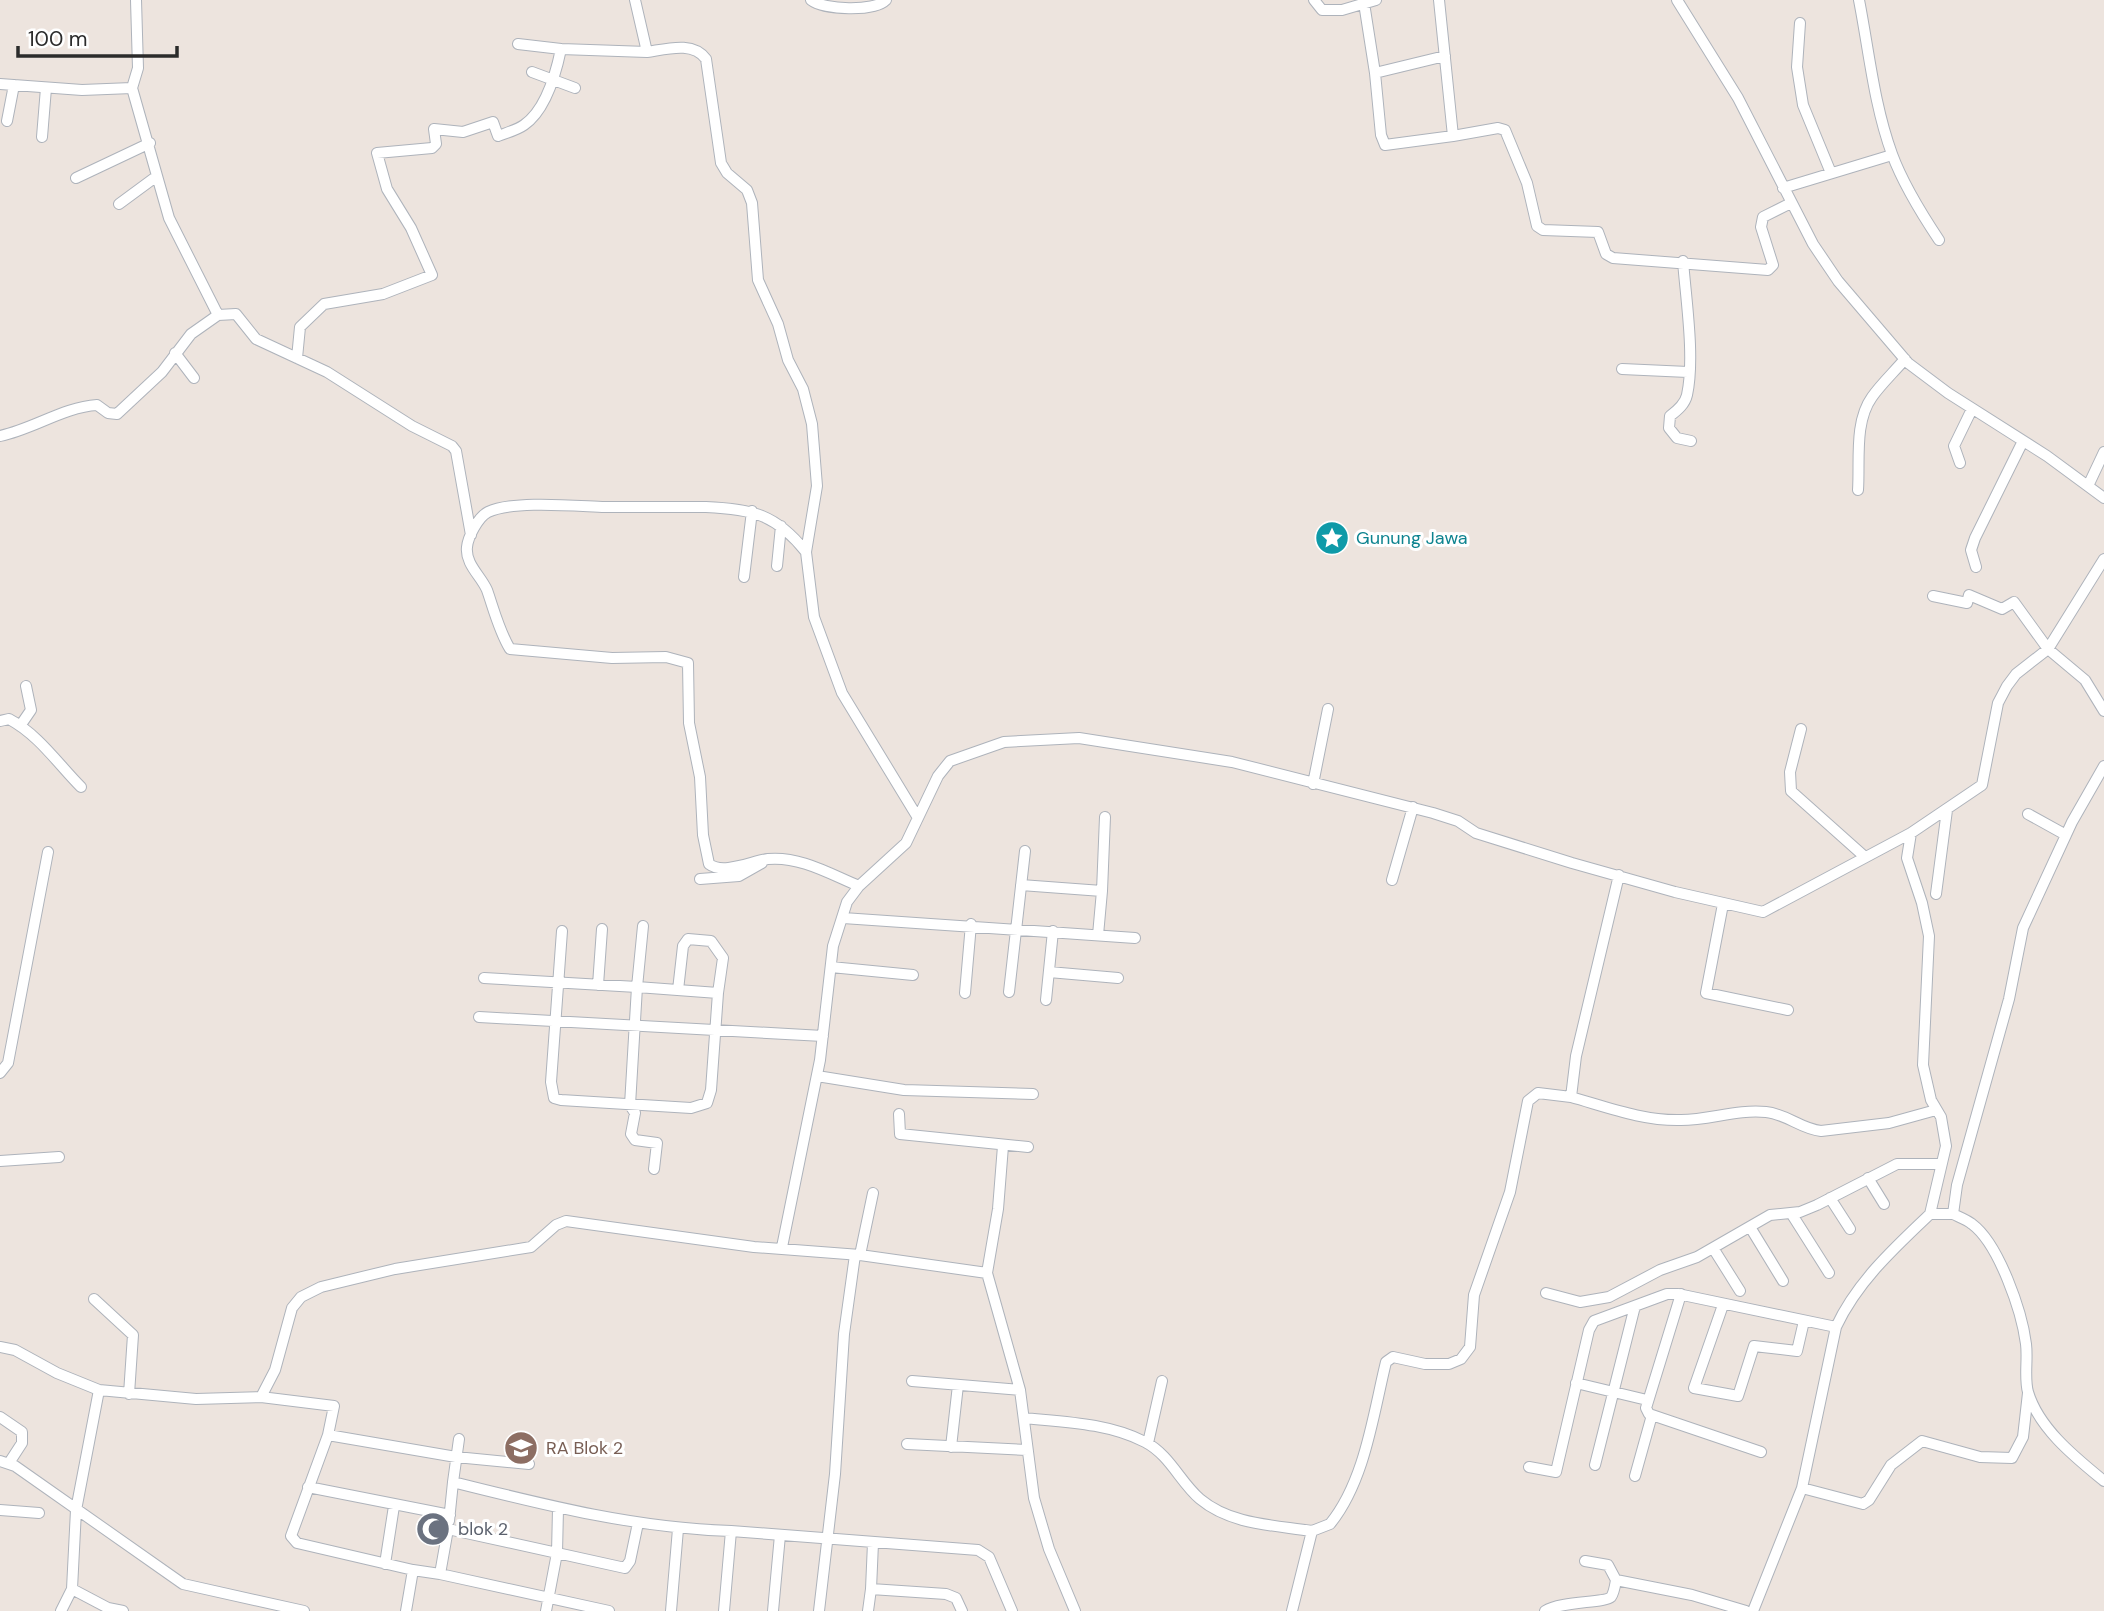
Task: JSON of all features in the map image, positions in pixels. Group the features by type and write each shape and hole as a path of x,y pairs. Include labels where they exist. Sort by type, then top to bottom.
{"street":[{"path":"136,0 138,68 132,88 150,143 169,218 218,315"},
{"path":"635,0 647,52"},
{"path":"811,0 823,5 852,8 879,6 886,0"},
{"path":"1314,0 1322,10 1342,10 1370,2 1381,135 1385,145 1498,128 1505,130 1527,183 1537,226 1543,230 1598,232 1606,254 1613,258 1684,261 1768,271 1773,265 1773,257 1761,227 1763,217 1791,203"},
{"path":"1439,0 1452,136"},
{"path":"1677,0 1738,98 1791,203 1838,281 1905,359 1972,409 2104,498"},
{"path":"1859,0 1881,114 1892,155 1914,201 1939,240"},
{"path":"1800,23 1797,67 1803,105 1831,173"},
{"path":"518,44 647,52 690,47 701,52 706,59 721,163 727,173 747,190 751,203 758,280 778,324 788,360 803,389 812,424 817,486 806,552 814,617 842,694 918,818"},
{"path":"297,358 300,327 324,304 383,294 432,275 411,228 387,189 377,153 432,148 436,144 434,129 463,131 493,122 498,136 525,125 542,102 552,80 561,48"},
{"path":"1375,73 1445,56"},
{"path":"533,72 575,88"},
{"path":"0,84 46,88 132,88"},
{"path":"7,121 14,85"},
{"path":"41,136 46,88"},
{"path":"76,178 150,143"},
{"path":"1783,188 1892,155"},
{"path":"119,204 158,176"},
{"path":"1684,261 1687,397 1681,408 1671,416 1669,428 1677,438 1691,441"},
{"path":"0,436 26,430 81,406 97,405 108,413 117,414 153,381 191,334 218,315 236,314 257,339 297,358 452,446 456,451 471,535"},
{"path":"175,353 194,378"},
{"path":"1858,490 1860,425 1864,411 1871,398 1905,359"},
{"path":"1622,369 1688,372"},
{"path":"1960,463 1954,446 1972,409"},
{"path":"1976,567 1971,550 1975,538 2023,441"},
{"path":"2088,486 2104,452"},
{"path":"806,552 768,516 752,511 706,507 537,506 500,509 487,512 471,535 467,547 468,559 482,580 499,620 501,635 509,649 612,658 666,657 688,663 689,723 699,777 703,835 709,864 719,868 770,859 797,860 859,886"},
{"path":"744,577 752,511"},
{"path":"777,566 781,526"},
{"path":"782,1247 817,1076 833,946 847,902 859,886 906,842 938,776 950,761 1004,742 1079,738 1232,762 1413,807 1458,821 1476,833 1723,904 1753,912 1772,909 1911,833 1982,785 1998,703 2007,686 2015,674 2048,649 2104,559"},
{"path":"1933,596 1967,603 1969,596 2002,609 2014,602 2048,649 2085,680 2104,711"},
{"path":"20,726 31,710 26,686"},
{"path":"1313,784 1328,709"},
{"path":"0,721 9,719 20,726 50,752 81,787"},
{"path":"1801,729 1790,772 1791,791 1865,857"},
{"path":"1953,1214 1957,1185 2009,999 2023,928 2066,835 2104,766"},
{"path":"1392,880 1413,807"},
{"path":"1936,894 1947,810"},
{"path":"2028,814 2066,835"},
{"path":"1098,935 1105,817"},
{"path":"1753,1611 1802,1488 1836,1327 1847,1302 1930,1214 1945,1146 1944,1130 1923,1065 1928,936 1922,903 1907,858 1911,833"},
{"path":"1009,992 1025,850"},
{"path":"0,1073 8,1063 48,852"},
{"path":"700,879 739,876 770,859"},
{"path":"1571,1097 1576,1056 1619,875"},
{"path":"1021,885 1102,891"},
{"path":"1723,904 1706,993 1788,1010"},
{"path":"843,918 971,924 1135,938"},
{"path":"965,993 971,924"},
{"path":"643,926 630,1105 635,1112 632,1139 657,1143 654,1169"},
{"path":"598,985 602,929"},
{"path":"562,931 551,1082 554,1098 691,1108 708,1103 723,958 711,941 688,939 683,946 678,990"},
{"path":"1046,1000 1053,931"},
{"path":"831,967 913,975"},
{"path":"1049,972 1118,978"},
{"path":"484,978 718,993"},
{"path":"479,1017 823,1036"},
{"path":"817,1076 904,1090 1033,1094"},
{"path":"1024,1418 1111,1429 1148,1443 1172,1465 1200,1500 1227,1518 1312,1531 1331,1524 1343,1506 1367,1440 1389,1358 1425,1364 1449,1364 1461,1359 1470,1348 1474,1295 1510,1192 1528,1101 1538,1094 1571,1097 1619,1112 1680,1121 1742,1111 1769,1112 1793,1119 1810,1130 1821,1131 1889,1123 1936,1110"},
{"path":"899,1114 900,1134 1028,1147"},
{"path":"1003,1146 998,1209 987,1273 1020,1391 1027,1450 1040,1520 1075,1611"},
{"path":"0,1161 59,1157"},
{"path":"1546,1293 1580,1302 1609,1297 1660,1270 1698,1257 1770,1215 1791,1213 1830,1198 1897,1164 1941,1164"},
{"path":"1868,1178 1884,1204"},
{"path":"819,1611 828,1539 844,1334 857,1255 873,1193"},
{"path":"1830,1198 1850,1229"},
{"path":"1791,1213 1829,1273"},
{"path":"1802,1488 1863,1504 1869,1500 1891,1465 1922,1441 1980,1457 2012,1458 2023,1437 2028,1392 2026,1343 2008,1282 1985,1237 1972,1224 1953,1214 1930,1214"},
{"path":"261,1397 275,1370 292,1308 301,1297 321,1287 446,1258 485,1256 531,1247 556,1225 566,1221 754,1247 782,1247 857,1255 987,1273"},
{"path":"1750,1227 1783,1281"},
{"path":"1713,1248 1740,1291"},
{"path":"1530,1467 1556,1472 1576,1383 1594,1321 1667,1294 1681,1294 1836,1327"},
{"path":"1681,1294 1646,1408 1652,1415 1761,1452"},
{"path":"94,1299 133,1335 129,1394"},
{"path":"1723,1305 1694,1388 1738,1396 1754,1346 1797,1351 1804,1321"},
{"path":"1595,1465 1635,1306"},
{"path":"0,1347 15,1350 57,1373 99,1390 197,1399 247,1400 261,1397 331,1404 335,1409 328,1435 291,1528 294,1540 385,1564 609,1611"},
{"path":"912,1381 1020,1391"},
{"path":"1148,1443 1163,1381"},
{"path":"1576,1383 1647,1401"},
{"path":"951,1447 958,1385"},
{"path":"61,1611 72,1589 76,1510 99,1390"},
{"path":"2028,1392 2058,1439 2104,1481"},
{"path":"1635,1476 1652,1415"},
{"path":"0,1417 22,1433 22,1443 4,1462 183,1584 304,1611"},
{"path":"328,1435 456,1457 529,1464"},
{"path":"440,1574 450,1515 458,1439"},
{"path":"907,1444 1027,1450"},
{"path":"453,1482 558,1509 638,1524 986,1553 1012,1611"},
{"path":"308,1487 450,1515"},
{"path":"385,1564 394,1506"},
{"path":"546,1611 556,1553 558,1509"},
{"path":"0,1510 39,1513"},
{"path":"448,1529 625,1568 630,1561 638,1524"},
{"path":"671,1611 678,1529"},
{"path":"724,1611 731,1531"},
{"path":"1292,1611 1312,1531"},
{"path":"772,1611 780,1535"},
{"path":"868,1611 873,1543"},
{"path":"1545,1611 1553,1606 1608,1599 1613,1595 1616,1580 1608,1565 1585,1561"},
{"path":"406,1611 412,1570"},
{"path":"1616,1580 1692,1595 1746,1611"},
{"path":"72,1589 108,1608 123,1611"},
{"path":"871,1589 946,1594 957,1598 962,1611"}],"place":[{"name":"Gunung Jawa","path":"1332,538"},
{"name":"RA Blok 2","path":"521,1448"},
{"name":"blok 2","path":"433,1529"}]}
